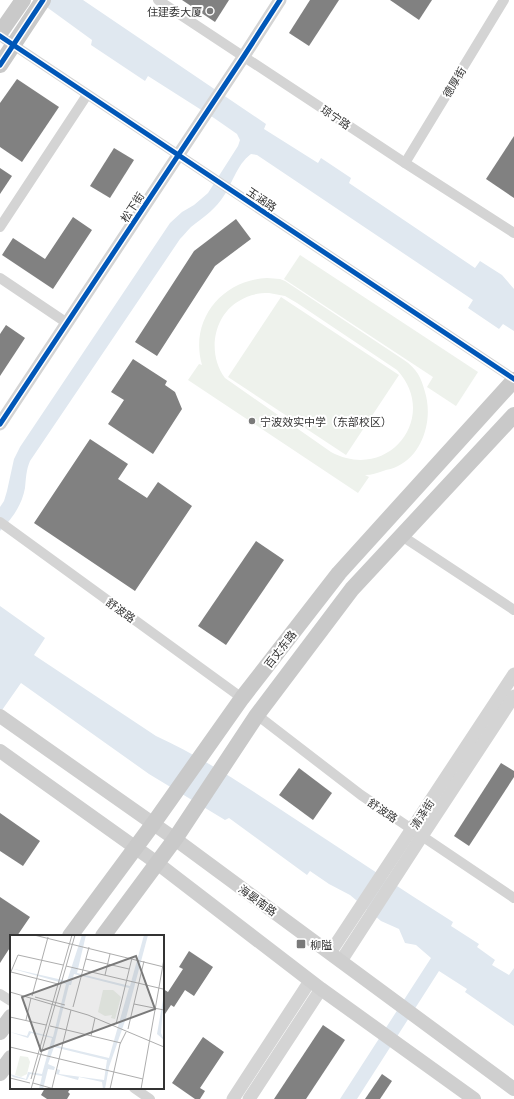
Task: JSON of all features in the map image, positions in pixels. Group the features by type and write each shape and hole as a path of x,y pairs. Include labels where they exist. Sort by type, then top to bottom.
{"main road":[{"path":"0,65 4,38 23,0"},
{"path":"4,38 43,0"},
{"name":"百丈东路","path":"71,935 153,824 242,698 340,574 514,379"},
{"name":"百丈东路","path":"104,935 175,839 257,715 352,589 514,415"},
{"name":"海晏南路","path":"1,717 175,839 514,1088"},
{"path":"0,751 158,863 310,981 474,1099"},
{"path":"0,1032 10,1019"},
{"path":"0,1073 10,1059"}],"street":[{"name":"琼宁路","path":"158,0 514,233"},
{"name":"松下街","path":"0,424 280,0"},
{"name":"德厚街","path":"405,163 504,0"},
{"name":"玉涵路","path":"4,38 87,96 514,379"},
{"path":"0,226 87,96"},
{"path":"0,278 67,323"},
{"name":"舒波路","path":"0,522 242,698"},
{"path":"402,536 514,610"},
{"name":"清泽街","path":"335,957 417,832 514,674"},
{"name":"清泽街","path":"417,832 514,696"},
{"name":"舒波路","path":"257,715 361,795 514,898"},
{"path":"233,1099 310,981"},
{"path":"249,1099 321,989"},
{"path":"0,994 10,1000"},
{"path":"135,1089 150,1099"}],"shaded area":[{"path":"37,0 83,0 266,124 264,129 318,163 321,158 351,178 349,183 475,268 480,261 502,275 514,289 514,331 503,324 499,329 468,308 473,300 257,155 251,154 238,170 218,204 207,215 191,227 180,239 30,461 22,500 9,522 0,531 0,507 4,501 7,491 14,459 20,447 170,223 208,193 238,146 240,140 237,134 214,118 148,76 145,81 91,45 92,40"},
{"path":"300,255 478,372 456,406 427,387 433,377 284,279"},
{"path":"267,278 285,281 404,360 418,374 425,392 428,413 427,423 420,444 407,460 398,466 374,474 365,475 369,477 358,493 188,380 199,364 202,365 199,348 200,333 205,318 213,305 223,295 236,286 251,280","holes":["269,293 285,296 397,370 409,388 413,407 410,424 402,440 389,452 372,459 352,459 331,452 225,378 219,368 215,347 218,326 223,316 239,301 250,296"]},
{"path":"281,297 399,375 346,455 228,377"},
{"path":"0,606 45,638 34,655 156,736 209,764 242,784 453,922 451,926 479,944 477,947 495,960 492,965 509,975 514,968 514,1026 465,992 467,989 439,971 357,1099 340,1099 431,958 416,945 405,943 399,929 381,921 350,895 329,884 310,871 307,875 229,818 225,820 149,774 21,683 0,713"}],"building":[{"name":"住建委大厦","path":"182,0 229,0 215,22"},
{"path":"310,0 339,0 309,46 289,33"},
{"path":"390,0 432,0 419,20"},
{"path":"17,79 59,107 22,162 0,147 0,103"},
{"path":"514,136 514,198 486,179"},
{"path":"114,148 134,160 110,198 90,186"},
{"path":"0,168 12,176 0,194"},
{"path":"73,217 92,230 53,289 2,255 13,238 45,259"},
{"path":"236,219 251,239 215,266 157,356 135,342 194,251"},
{"path":"6,325 25,338 0,376 0,334"},
{"path":"133,359 167,381 165,385 175,392 182,409 153,454 108,424 124,400 111,392"},
{"path":"90,439 128,464 118,479 147,498 158,482 192,506 135,591 34,523"},
{"path":"256,541 284,560 226,645 198,626"},
{"path":"501,763 514,771 514,777 469,846 454,836"},
{"path":"299,768 332,793 313,820 279,795"},
{"path":"0,813 40,841 23,866 0,851"},
{"path":"0,897 30,917 18,935 10,935 10,948 0,963"},
{"path":"189,951 213,967 194,996 185,990 174,1007 171,1005 164,1016 164,990 168,992 183,969 179,967"},
{"path":"323,1025 345,1040 306,1099 274,1099"},
{"path":"203,1037 224,1052 200,1088 205,1091 200,1099 195,1099 172,1083"},
{"path":"382,1074 392,1081 380,1099 365,1099"},
{"path":"44,1089 70,1089 68,1092 70,1094 67,1099 47,1099 41,1095"}],"cycle path":[{"path":"0,65 43,0"},
{"path":"0,424 280,0"},
{"path":"0,36 514,379"}],"place":[{"name":"住建委大厦","path":"210,11"},
{"name":"宁波效实中学（东部校区）","path":"252,421"},
{"name":"柳隘","path":"301,944"}]}
